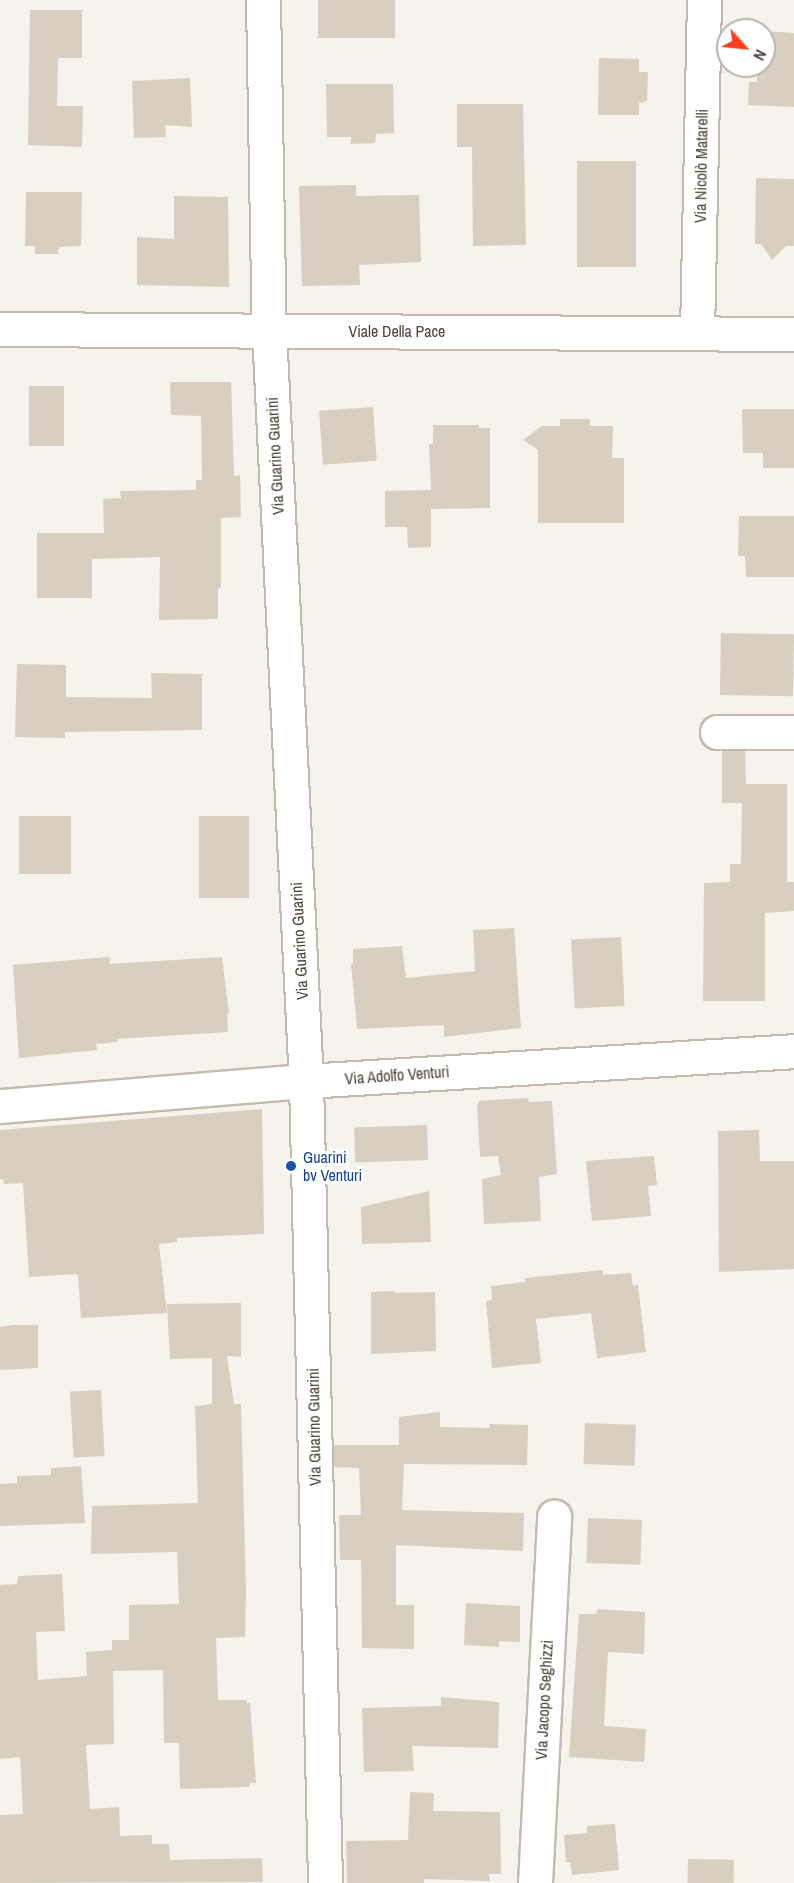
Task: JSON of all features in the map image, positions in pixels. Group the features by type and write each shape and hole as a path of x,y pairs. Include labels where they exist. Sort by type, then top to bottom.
{"street":[{"name":"Via Guarino Guarini","path":"263,0 269,331 306,1081 326,1883"},
{"name":"Via Nicolò Matarelli","path":"697,333 704,0"},
{"name":"Viale Della Pace","path":"0,329 794,334"},
{"path":"717,732 794,732"},
{"name":"Via Adolfo Venturi","path":"0,1106 306,1081 794,1051"},
{"name":"Via Jacopo Seghizzi","path":"535,1883 554,1516"}],"building":[{"path":"318,0 395,0 395,38 318,38"},
{"path":"30,10 82,10 82,58 58,58 57,106 83,106 82,147 28,145"},
{"path":"776,32 794,33 794,107 748,105 749,82 757,82 757,78 776,78"},
{"path":"599,58 639,59 639,72 648,72 647,101 639,103 639,115 598,115"},
{"path":"190,78 192,127 165,125 166,137 134,138 132,81"},
{"path":"326,84 393,84 394,133 376,134 375,143 351,144 351,137 327,137"},
{"path":"457,104 523,104 526,245 473,246 472,147 457,147"},
{"path":"577,161 636,161 636,267 577,267"},
{"path":"756,178 794,179 794,246 786,246 772,260 761,244 755,244"},
{"path":"356,185 356,196 419,195 421,262 359,265 360,285 302,286 299,186"},
{"path":"26,192 82,192 81,246 59,247 58,254 35,254 35,246 25,246"},
{"path":"174,196 228,197 229,287 137,285 137,237 174,239"},
{"path":"170,382 231,382 234,476 240,475 241,517 221,518 221,588 218,588 218,619 159,620 160,557 92,559 92,598 37,598 37,533 104,533 103,499 121,498 120,491 196,490 196,480 202,480 201,416 171,415"},
{"path":"29,386 64,386 64,446 29,446"},
{"path":"373,407 377,461 323,465 319,411"},
{"path":"742,409 794,409 794,468 763,468 763,453 743,453"},
{"path":"560,419 590,419 590,426 613,426 612,458 624,458 624,523 538,523 538,450 523,440 542,426 560,426"},
{"path":"433,425 479,425 479,428 490,428 490,508 431,509 431,547 408,548 407,527 385,527 385,491 431,490 429,444 433,444"},
{"path":"739,516 794,516 794,577 746,577 745,556 738,556"},
{"path":"721,633 794,634 793,696 720,695"},
{"path":"17,664 66,665 66,697 152,698 151,673 202,674 202,730 65,732 65,738 15,737"},
{"path":"722,751 745,751 746,784 787,784 787,882 794,882 794,911 765,913 765,1001 703,1001 704,883 730,882 730,864 741,864 742,803 722,803"},
{"path":"19,816 71,816 71,874 19,874"},
{"path":"199,816 249,816 249,898 199,898"},
{"path":"514,928 521,1028 444,1037 444,1025 357,1029 351,964 353,964 353,949 402,946 406,978 475,971 473,930"},
{"path":"621,937 625,1006 575,1009 571,940"},
{"path":"109,957 110,964 222,957 229,1014 227,1014 228,1032 117,1039 117,1042 96,1044 97,1050 19,1058 13,965"},
{"path":"528,1098 529,1102 552,1101 557,1174 539,1177 541,1221 484,1224 482,1179 501,1175 498,1156 480,1157 477,1106 479,1101"},
{"path":"262,1109 264,1234 177,1238 177,1242 159,1244 167,1313 81,1318 78,1274 29,1277 23,1183 4,1184 3,1179 0,1179 0,1130"},
{"path":"427,1125 428,1160 355,1163 354,1128"},
{"path":"759,1130 760,1161 794,1161 794,1269 719,1272 718,1131"},
{"path":"654,1156 657,1185 648,1186 651,1216 592,1221 586,1161"},
{"path":"429,1191 431,1242 362,1244 361,1207"},
{"path":"603,1270 603,1275 631,1273 633,1286 638,1285 646,1352 597,1358 591,1313 536,1319 541,1363 492,1368 486,1301 492,1300 491,1286 525,1282 525,1278"},
{"path":"394,1291 394,1293 435,1292 436,1351 371,1354 371,1292"},
{"path":"241,1303 241,1357 227,1356 234,1404 241,1404 245,1637 216,1638 218,1700 247,1700 247,1703 250,1703 256,1783 250,1783 249,1787 180,1789 179,1743 164,1743 163,1670 113,1671 114,1744 86,1745 90,1809 119,1807 120,1836 152,1835 152,1844 169,1844 170,1860 262,1858 263,1882 0,1883 0,1815 23,1814 20,1757 0,1759 0,1585 17,1584 18,1576 62,1574 65,1631 36,1632 38,1680 87,1676 86,1652 112,1650 112,1640 129,1640 129,1605 179,1604 177,1552 91,1554 92,1506 198,1503 195,1406 212,1404 212,1358 170,1359 167,1304"},
{"path":"38,1325 38,1368 0,1370 0,1327"},
{"path":"101,1390 104,1456 73,1458 70,1392"},
{"path":"440,1412 440,1427 489,1428 490,1424 528,1425 527,1465 404,1464 402,1510 524,1513 523,1551 396,1545 396,1605 414,1605 414,1649 362,1648 361,1560 340,1560 339,1515 361,1515 359,1468 334,1467 333,1445 399,1445 399,1417"},
{"path":"585,1423 636,1425 635,1466 584,1464"},
{"path":"81,1466 85,1523 0,1526 0,1484 17,1483 17,1476 51,1475 51,1468"},
{"path":"588,1518 642,1520 640,1565 586,1563"},
{"path":"466,1603 520,1606 520,1642 499,1641 499,1647 464,1645"},
{"path":"598,1609 645,1612 644,1654 608,1652 604,1726 646,1729 644,1762 569,1757 579,1614 596,1614"},
{"path":"441,1697 499,1702 498,1748 412,1746 414,1771 364,1772 362,1708 441,1706"},
{"path":"410,1792 434,1793 433,1811 500,1812 501,1874 489,1874 490,1881 424,1879 424,1883 347,1883 346,1841 408,1840"},
{"path":"615,1824 619,1870 572,1875 570,1862 566,1862 564,1835 587,1833 587,1826"},
{"path":"688,1859 734,1860 734,1883 688,1883"}],"place":[{"name":"Guarini bv Venturi","path":"291,1166"}]}
